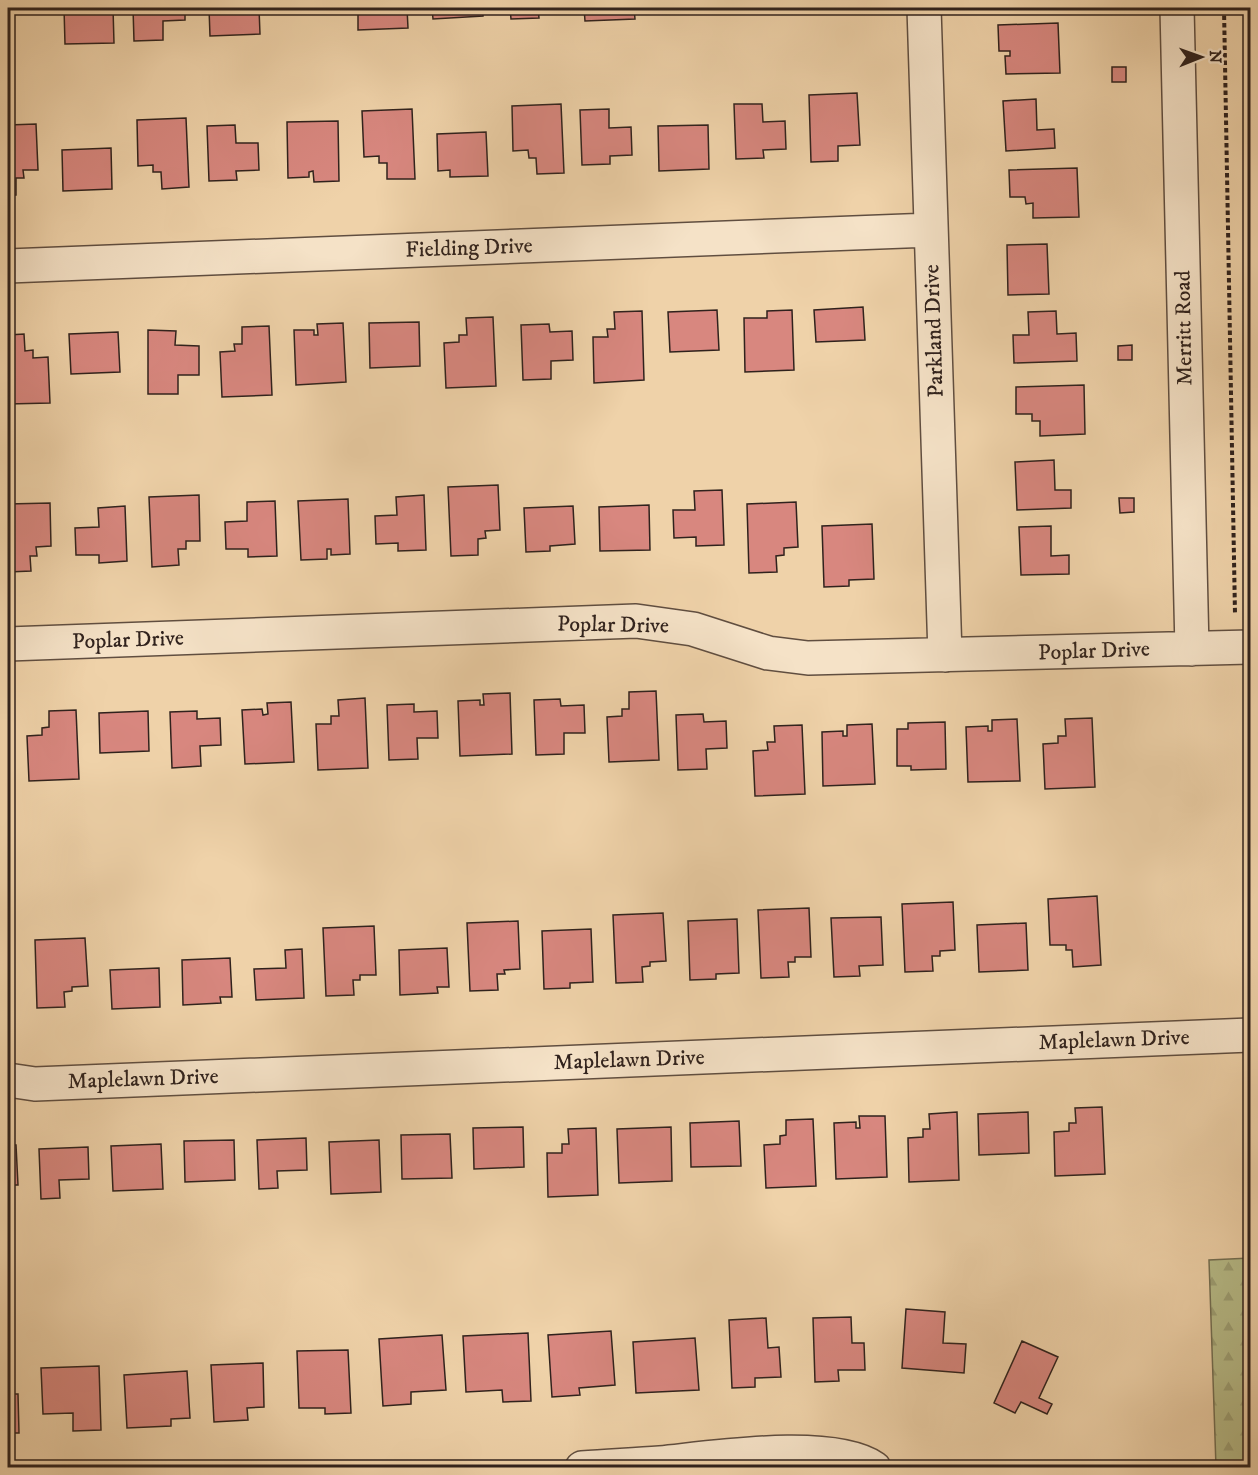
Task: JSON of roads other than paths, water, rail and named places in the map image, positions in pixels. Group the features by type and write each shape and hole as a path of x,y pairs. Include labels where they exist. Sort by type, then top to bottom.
{"street":[{"name":"Parkland Drive","path":"924,8 945,655"},
{"name":"Merritt Road","path":"1177,8 1192,649"},
{"name":"Fielding Drive","path":"8,266 931,230"},
{"name":"Poplar Drive","path":"8,644 636,621 693,629 768,652 808,658 1251,647"},
{"name":"Maplelawn Drive","path":"8,1080 35,1084 1251,1035"},
{"path":"582,1467 658,1465 761,1453 821,1454 867,1463 874,1467"}]}
